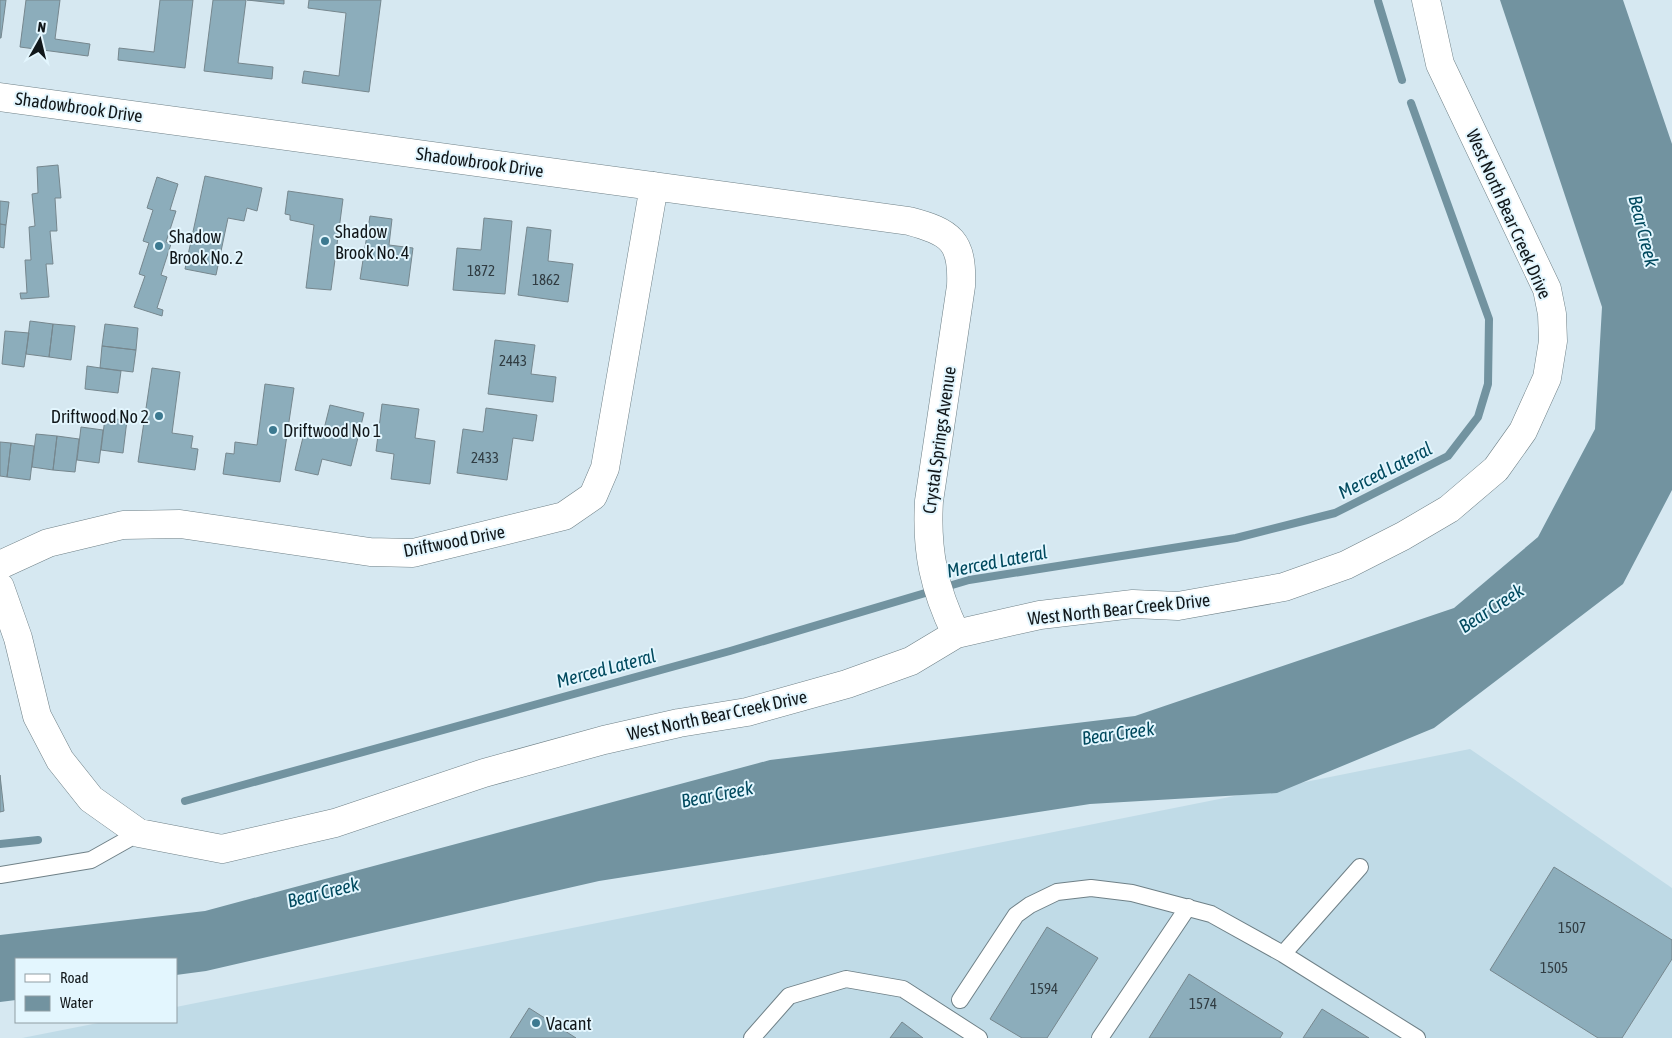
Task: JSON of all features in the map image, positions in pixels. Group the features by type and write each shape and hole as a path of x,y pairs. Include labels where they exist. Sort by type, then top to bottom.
{"street":[{"name":"West North Bear Creek Drive","path":"0,587 18,638 37,716 60,760 91,799 139,833 222,849 335,823 484,773 594,742 679,723 747,712 847,684 911,661 956,634 1040,615 1133,604 1178,606 1284,587 1346,565 1403,536 1449,509 1496,468 1524,430 1547,378 1553,341 1552,314 1547,289 1440,64 1426,0"},
{"name":"Shadowbrook Drive","path":"0,97 909,221 932,227 954,242"},
{"name":"Driftwood Drive","path":"0,565 48,543 123,525 180,524 370,552 413,553 564,516 593,496 605,468 654,186"},
{"name":"Crystal Springs Avenue","path":"954,242 962,262 961,286 928,501 927,527 931,566 942,604 956,634"}],"lane":[{"path":"0,875 91,860 139,833"},
{"path":"1283,954 1360,867"},
{"path":"960,1000 1016,915 1030,904 1057,892 1091,888 1132,893 1211,914 1283,954 1416,1038"},
{"path":"1100,1038 1188,907"},
{"path":"752,1038 789,996 846,979 903,989 979,1038"}],"shaded area":[{"path":"1470,749 1672,888 1672,1038 22,1038 98,1023 178,1023 178,1007"}],"water":[{"name":"Bear Creek","path":"1500,0 1623,0 1672,144 1672,490 1623,584 1434,728 1277,793 1090,804 599,881 206,971 178,975 178,958 15,958 15,1000 0,1002 0,935 205,911 770,760 1135,716 1454,608 1538,537 1595,429 1602,307"}],"building":[{"path":"0,0 6,0 1,38 0,38"},
{"path":"26,0 60,0 55,39 90,44 88,56 20,47"},
{"path":"160,0 193,0 185,68 118,60 119,48 154,52"},
{"path":"213,0 246,0 238,63 273,67 272,79 204,71"},
{"path":"247,0 284,0 284,4"},
{"path":"309,0 381,0 369,92 302,83 304,71 339,76 346,13 308,8"},
{"path":"58,165 61,198 55,198 57,231 50,231 53,264 46,264 49,297 21,299 20,293 27,293 25,260 31,260 29,227 35,226 32,194 38,193 37,167"},
{"path":"205,176 262,188 257,211 247,208 244,221 228,218 216,275 185,269"},
{"name":"Shadow Brook No. 2","path":"157,177 178,184 170,210 176,211 166,242 171,244 161,275 167,277 157,308 163,310 162,316 134,307 145,276 139,274 149,243 143,241 153,210 147,208"},
{"name":"Shadow Brook No. 4","path":"288,191 343,199 331,290 306,288 314,225 290,220 290,215 285,214"},
{"path":"0,201 9,202 6,225 0,224"},
{"path":"370,216 392,219 389,245 413,248 408,286 360,279"},
{"path":"484,218 512,221 505,294 453,290 457,248 481,250"},
{"path":"0,224 6,225 4,248 0,247"},
{"path":"527,227 551,230 548,261 573,264 568,302 518,295"},
{"path":"30,321 53,324 49,357 26,354"},
{"path":"53,324 75,326 71,360 49,357"},
{"path":"105,324 138,328 136,350 102,346"},
{"path":"5,331 29,333 24,367 2,364"},
{"path":"495,340 535,345 531,374 556,377 553,402 488,394"},
{"path":"102,346 136,350 133,372 100,368"},
{"path":"87,366 121,371 118,393 85,389"},
{"name":"Driftwood No 2","path":"152,368 180,372 172,433 193,436 191,448 198,449 195,470 138,462"},
{"name":"Driftwood No 1","path":"265,384 294,388 280,482 223,474 226,453 234,454 235,442 257,445"},
{"path":"382,404 419,409 415,438 435,441 430,484 391,479 394,454 376,451"},
{"path":"330,405 364,413 351,466 322,459 318,475 295,470 306,425 324,429"},
{"path":"486,408 537,415 533,441 513,438 507,480 457,473 463,429 483,432"},
{"path":"105,418 127,420 123,453 101,450"},
{"path":"81,427 103,430 99,463 77,460"},
{"path":"36,434 57,436 53,470 32,467"},
{"path":"57,436 79,439 75,472 53,470"},
{"path":"0,442 11,443 7,477 0,476"},
{"path":"11,443 34,446 30,480 7,477"},
{"path":"0,775 4,811 0,812"},
{"path":"1554,867 1672,940 1672,959 1622,1038 1598,1038 1490,970"},
{"path":"1047,927 1098,958 1047,1038 1022,1038 990,1019"},
{"path":"1189,974 1283,1033 1280,1038 1149,1038"},
{"name":"Vacant","path":"529,1008 576,1038 510,1038"},
{"path":"1322,1009 1369,1038 1303,1038"},
{"path":"902,1022 923,1038 890,1038"}],"waterway":[{"name":"Merced Lateral","path":"1378,1 1402,80"},
{"name":"Merced Lateral","path":"185,801 730,651 969,580 1236,538 1335,513 1448,456 1478,417 1488,384 1489,319 1411,103"},
{"name":"Merced Lateral","path":"0,844 38,840"}],"place":[{"name":"Shadow Brook No. 4","path":"325,241"},
{"name":"Shadow Brook No. 2","path":"159,246"},
{"name":"Driftwood No 2","path":"159,416"},
{"name":"Driftwood No 1","path":"273,430"},
{"name":"Vacant","path":"536,1023"}]}
